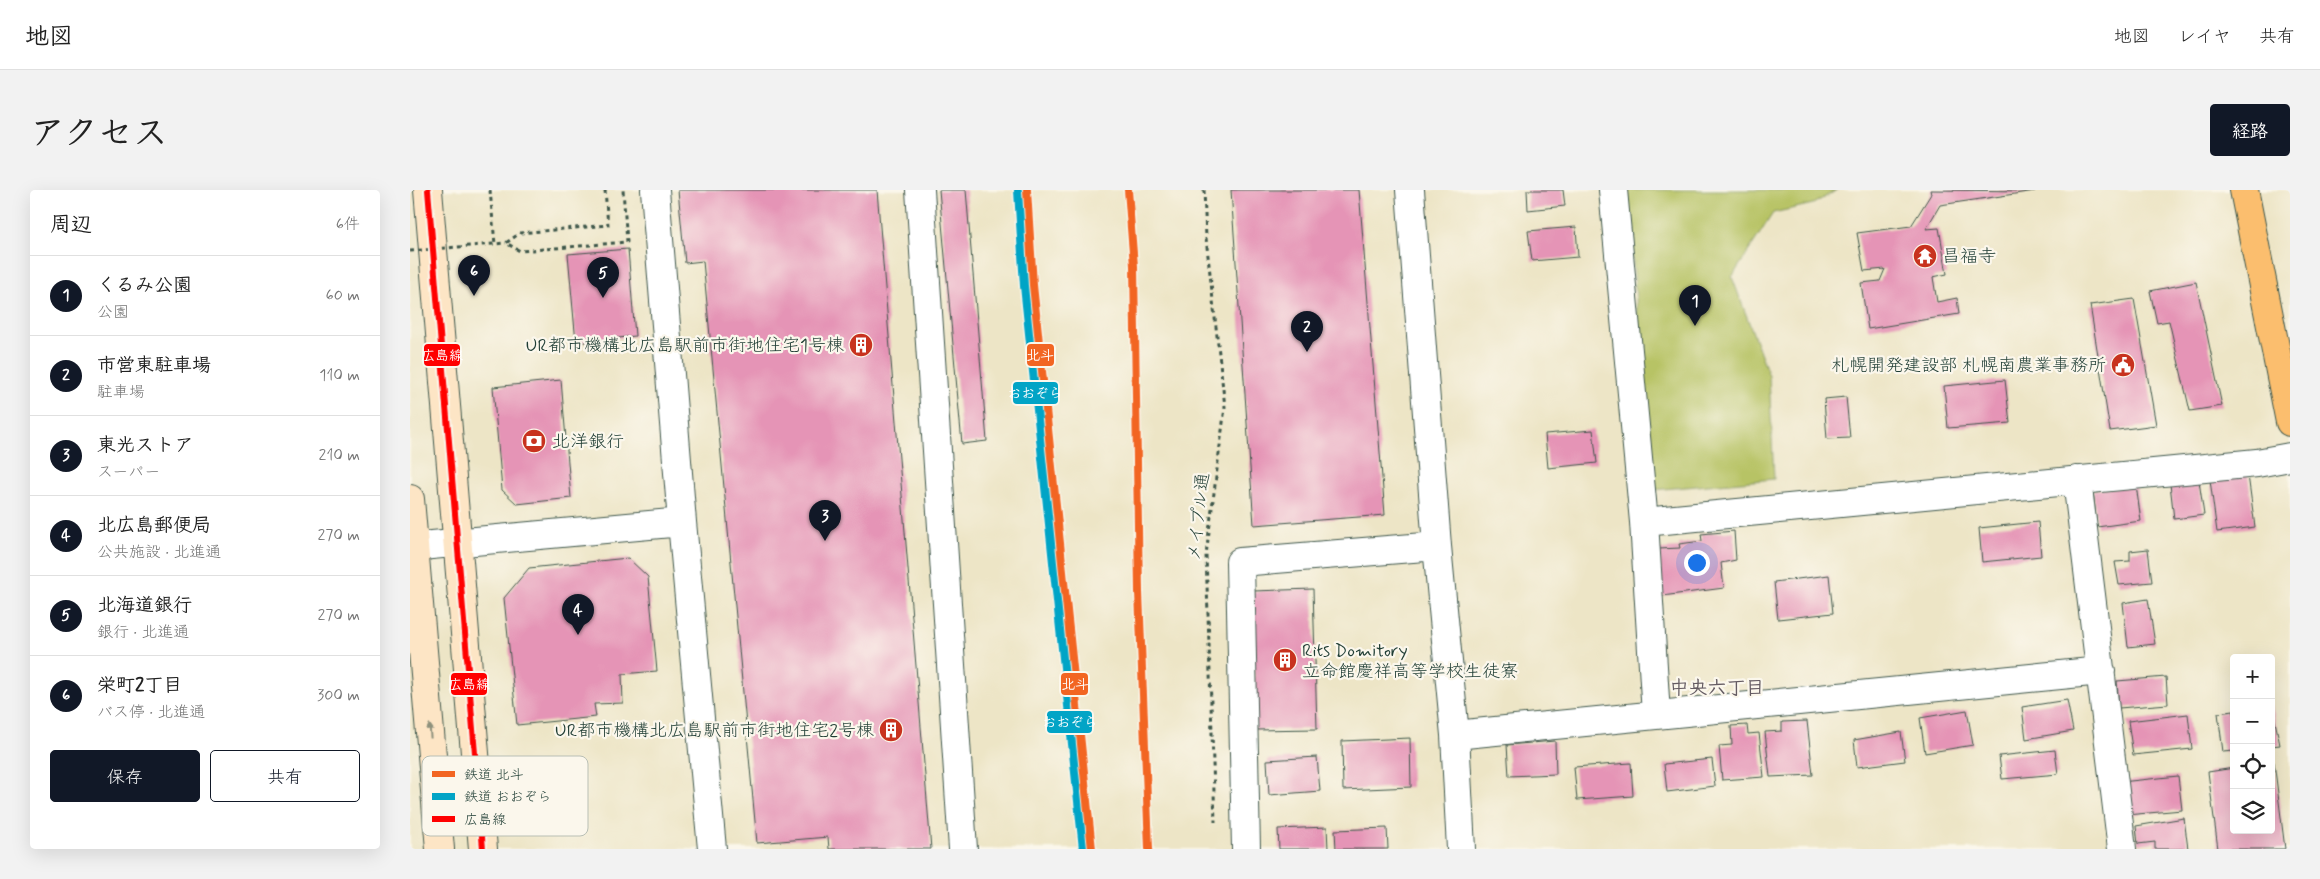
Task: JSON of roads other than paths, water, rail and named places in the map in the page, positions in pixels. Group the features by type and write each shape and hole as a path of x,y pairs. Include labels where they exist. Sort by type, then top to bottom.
{"main road":[{"path":"2244,190 2283,349 2290,422"}],"street":[{"path":"428,190 475,756"},
{"path":"655,190 682,522 712,849"},
{"path":"920,190 963,849"},
{"path":"1410,190 1437,546 1455,735 1462,849"},
{"path":"1613,190 1644,522 1656,715"},
{"path":"1644,522 2257,463 2290,457"},
{"path":"2077,480 2122,849"},
{"path":"410,499 412,547 431,756"},
{"path":"412,547 682,522"},
{"path":"1246,849 1240,562 1437,546"},
{"path":"1455,735 2101,671"},
{"path":"439,836 440,849"},
{"path":"482,836 483,849"}],"rail line":[{"name":"北斗","path":"1027,190 1033,285 1092,849"},
{"name":"北斗","path":"1128,190 1134,266 1139,592 1149,849"},
{"name":"おおぞら","path":"1018,191 1024,286 1083,849"}],"place":[{"name":"昌福寺","path":"1925,256"},
{"name":"栄町2丁目","path":"474,296"},
{"name":"北海道銀行","path":"603,298"},
{"name":"くるみ公園","path":"1695,326"},
{"name":"UR都市機構北広島駅前市街地住宅1号棟","path":"861,345"},
{"name":"市営東駐車場","path":"1307,352"},
{"name":"札幌開発建設部 札幌南農業事務所","path":"2123,365"},
{"name":"北洋銀行","path":"534,441"},
{"name":"東光ストア","path":"825,541"},
{"name":"北広島郵便局","path":"578,635"},
{"name":"Rits Domitory 立命館慶祥高等学校生徒寮","path":"1285,660"},
{"name":"UR都市機構北広島駅前市街地住宅2号棟","path":"891,730"}],"district":[{"name":"中央六丁目","path":"1717,687"}]}
